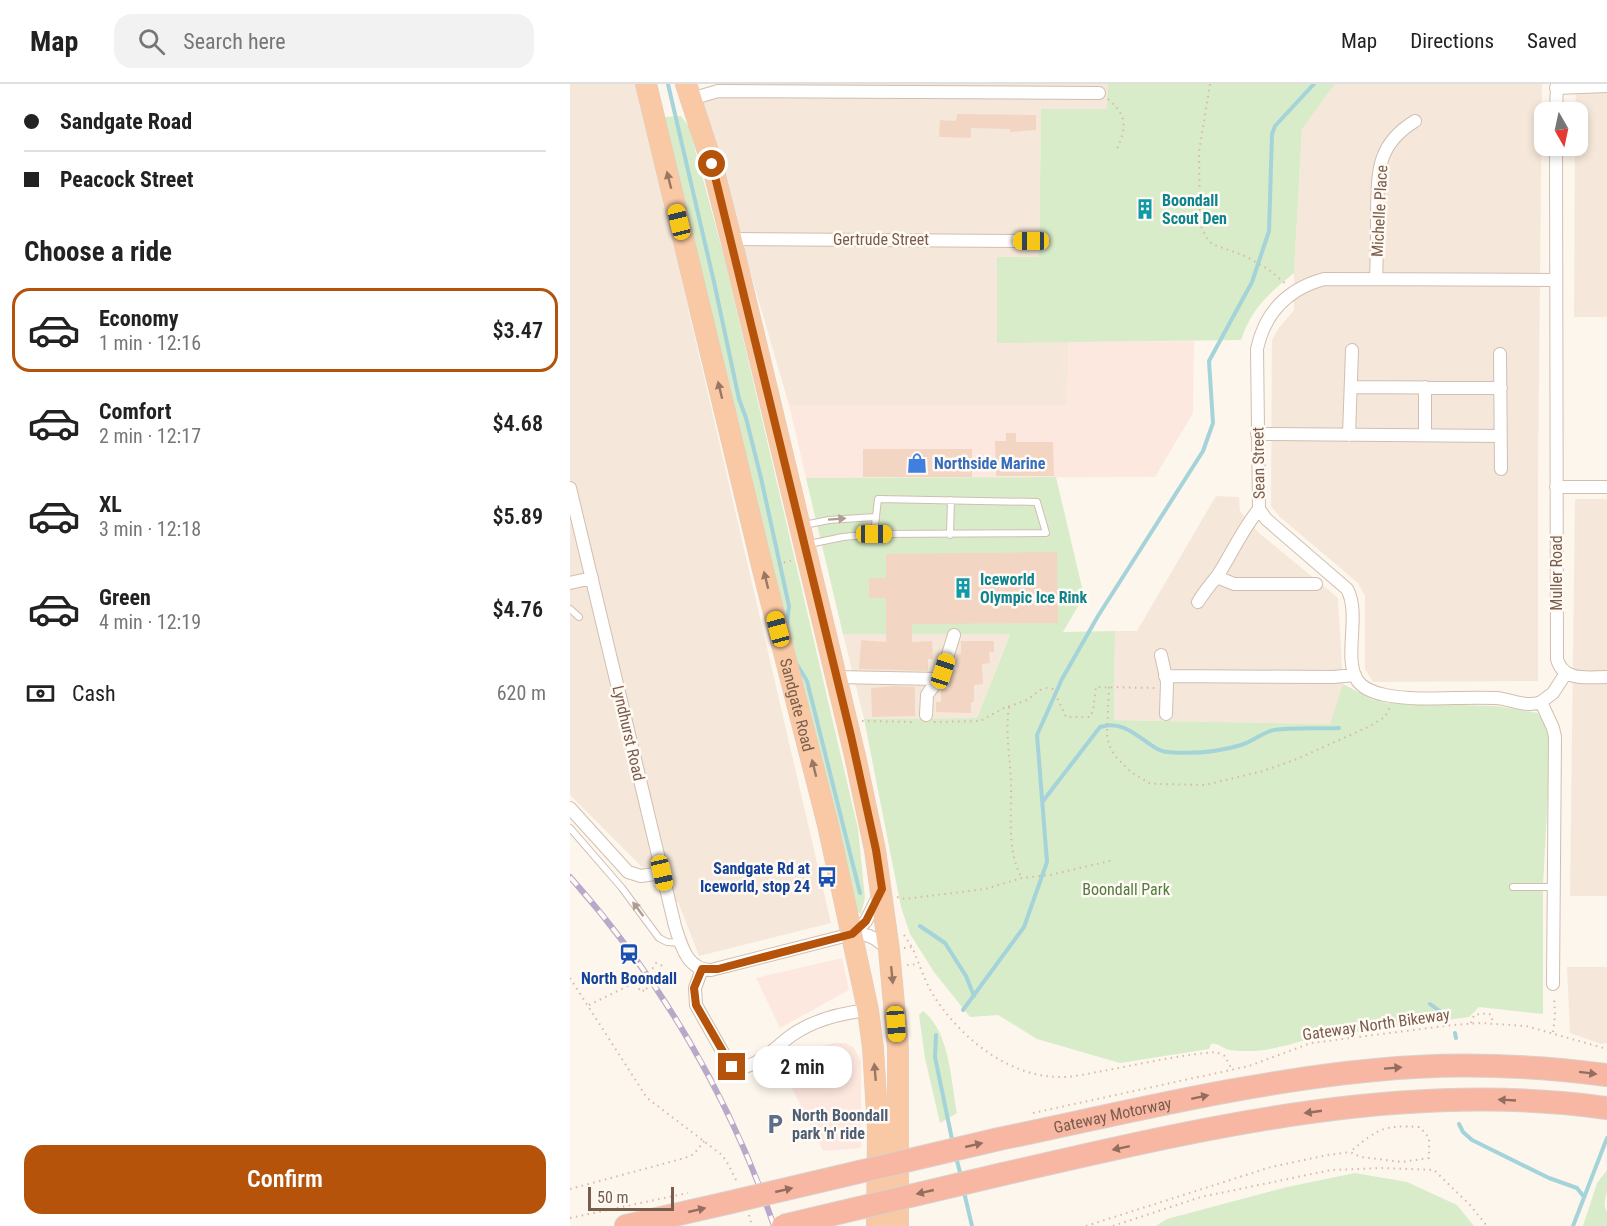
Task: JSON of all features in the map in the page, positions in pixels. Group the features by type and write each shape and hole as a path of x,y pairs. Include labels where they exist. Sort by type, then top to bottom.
{"highway":[{"name":"Sandgate Road","path":"646,84 763,570 822,802 868,1010 873,1048 877,1119 878,1226"},
{"path":"689,92 712,164 731,238 869,818 889,893 898,1048 898,1226"},
{"name":"Gateway Motorway","path":"626,1226 737,1198 999,1139 1246,1087 1376,1070 1442,1066 1506,1066 1607,1075"},
{"name":"Gateway Motorway","path":"783,1226 1189,1133 1372,1104 1432,1100 1496,1100 1607,1108"}],"street":[{"path":"1556,102 1557,86 1607,86"},
{"path":"689,92 1099,93"},
{"name":"Michelle Place","path":"1376,279 1377,188 1380,164 1391,141 1415,121"},
{"name":"Muller Road","path":"1556,156 1557,654 1560,668 1566,673"},
{"name":"Gertrude Street","path":"731,238 1031,241"},
{"name":"Sean Street","path":"1355,675 1352,600 1347,589 1266,519 1258,509 1257,349 1269,316 1275,306 1295,291 1324,279 1555,280"},
{"path":"1349,435 1352,351"},
{"path":"1500,354 1501,469"},
{"path":"1351,387 1501,388"},
{"path":"1425,387 1425,435"},
{"path":"1257,434 1501,436"},
{"path":"1556,487 1607,487"},
{"name":"Lyndhurst Road","path":"570,488 662,873 681,943 688,958 695,966 702,969"},
{"path":"1198,602 1217,577 1247,523 1258,509"},
{"path":"1217,577 1234,584 1316,584"},
{"path":"570,582 592,578"},
{"path":"927,719 927,695 943,671 954,636"},
{"path":"1161,655 1166,682 1166,714"},
{"path":"1166,682 1355,675 1360,684 1366,688 1391,696 1493,698 1527,704 1541,702 1553,693 1566,673 1575,676 1607,677"},
{"path":"836,677 938,679"},
{"path":"1541,702 1555,737 1553,984"},
{"path":"570,808 628,872 641,876 662,873"},
{"path":"852,934 889,893"},
{"path":"868,1010 825,1018 792,1036 765,1057 736,1068 730,1065 696,1005 694,988 702,969 718,969 852,934 868,935 894,949"}],"lane":[{"path":"802,536 833,539 874,534 1046,533 1037,502 878,499 874,534"},
{"path":"951,500 951,535"},
{"path":"802,536 829,520 875,517"},
{"path":"570,609 579,617"},
{"path":"570,828 622,888 659,938 667,942 681,943"},
{"path":"1513,887 1553,887"}],"path":[{"path":"1210,84 1199,152 1200,224 1212,244 1245,256 1268,269 1295,291"},
{"path":"1099,93 1119,109 1124,121 1123,134 1117,149"},
{"path":"862,722 927,719 980,721 1027,700 1040,690 1047,688 1053,690 1057,696 1066,717 1089,717 1093,711 1096,687 1166,682"},
{"path":"1109,687 1107,735 1109,745 1122,765 1141,779 1158,784 1205,784 1263,771 1297,759 1385,717 1389,710 1391,696"},
{"path":"1009,707 1006,732 1011,779 1013,847 1017,870 1022,878"},
{"path":"889,893 905,899 985,889 1022,878 1050,875 1114,860"},
{"path":"894,949 912,947 932,993 942,1008 961,1029 993,1056 1020,1069 1041,1075 1070,1077 1216,1052 1225,1056 1232,1070"},
{"path":"588,1005 630,986 628,983 633,979 641,992 660,979 653,968 656,963 665,968"},
{"path":"570,978 647,1098 722,1155 728,1164 737,1198 752,1226"},
{"path":"1553,984 1555,1015 1553,1032"},
{"path":"1471,1023 1474,1015 1483,1013 1491,1015 1493,1023"},
{"name":"Gateway North Bikeway","path":"1028,1115 1232,1070 1311,1043 1471,1023 1526,1026 1607,1049"},
{"path":"1086,1226 1271,1167 1350,1152 1372,1134 1392,1126 1420,1127 1428,1138 1429,1158 1402,1162 1361,1156 1350,1152"},
{"path":"570,1190 685,1158 694,1154 704,1141"},
{"path":"1113,1226 1202,1197 1331,1170 1384,1168 1434,1170 1470,1205 1487,1226"},
{"path":"570,1218 689,1193"}],"shaded area":[{"path":"570,84 636,84 831,923 699,956 679,904 570,795"},
{"path":"768,84 1108,84 1108,109 1041,109 1039,257 997,257 997,342 1069,342 1067,405 789,405 699,95 769,94"},
{"path":"1335,84 1542,84 1542,102 1534,102 1534,156 1541,156 1538,681 1373,682 1365,669 1365,596 1358,583 1280,517 1271,506 1272,340 1294,310 1302,129"},
{"path":"1575,84 1607,84 1607,317 1574,317 1575,156 1588,156 1588,102 1576,102"},
{"path":"1194,341 1193,413 1155,477 806,478 789,405 1067,405 1069,342"},
{"path":"1216,496 1239,497 1240,511 1259,533 1338,598 1343,684 1331,724 1114,720 1115,631 1137,631"},
{"path":"1575,499 1607,499 1607,896 1570,896"},
{"path":"1010,633 977,718 864,719 843,634"},
{"path":"842,958 849,990 780,1028 756,978"},
{"path":"1567,967 1607,967 1607,1043 1601,1044 1570,1033"},
{"path":"846,1043 854,1048 861,1061 861,1148 823,1151 780,1064 818,1047"}],"green space":[{"path":"1108,84 1335,84 1302,129 1294,273 1262,302 1250,319 1241,340 997,343 997,257 1039,257 1041,109 1107,109"},
{"path":"681,116 689,127 724,257 858,829 865,898 861,914 856,911 849,900 665,117"},
{"name":"Boondall Park","path":"1056,477 1084,596 1063,632 1115,631 1114,720 1330,724 1343,684 1373,700 1388,703 1496,706 1538,713 1551,734 1543,886 1543,1014 1479,1007 1469,1017 1320,1037 1270,1049 1235,1051 1211,1044 1209,1049 1120,1063 1037,1039 998,1015 970,1017 934,972 910,934 901,907 864,719 977,718 1010,634 843,634 806,478"},
{"path":"923,1011 939,1031 951,1073 957,1113 940,1123 925,1058 919,1015"},
{"path":"1607,1170 1605,1204 1607,1226 1583,1226 1597,1183"},
{"path":"1355,1173 1407,1182 1457,1205 1474,1226 1156,1226 1167,1219 1287,1187"}],"building":[{"path":"957,114 1036,115 1036,130 1010,132 1010,129 971,128 971,138 939,137 940,120 956,121"},
{"name":"Boondall Scout Den","path":"1136,201 1155,201 1155,217 1136,217"},
{"name":"Northside Marine","path":"1006,433 1016,433 1016,442 1053,442 1054,476 996,476 995,441 1006,441"},
{"name":"Northside Marine","path":"863,449 972,449 972,477 863,477"},
{"name":"Iceworld Olympic Ice Rink","path":"1057,552 1058,623 912,624 912,642 932,641 933,659 928,659 928,671 859,669 861,640 886,642 886,598 869,598 869,578 886,578 886,554"},
{"path":"961,641 994,641 994,652 989,652 990,663 982,664 983,684 974,685 974,702 971,702 971,713 936,712 936,702 941,702 941,689 949,689 952,670 957,670 956,655 961,653"},
{"path":"915,687 915,716 872,717 871,688"}],"waterway":[{"path":"668,84 739,399 761,478 789,606 787,624"},
{"path":"963,1010 1024,927 1047,862 1037,735 1062,679 1098,616 1203,451 1213,423 1209,361 1252,282 1269,231 1272,134 1275,126 1314,84"},
{"path":"796,663 807,681 860,893"},
{"path":"1043,801 1100,727 1120,726 1160,750 1185,753 1214,751 1245,744 1274,730 1339,728"},
{"path":"920,926 945,943 966,976 974,996"},
{"path":"1430,1004 1448,1017"},
{"path":"1455,1033 1456,1038"},
{"path":"936,1035 935,1057 953,1144"},
{"path":"1459,1124 1463,1132 1472,1140 1549,1178 1577,1188 1584,1197"},
{"path":"1573,1226 1607,1138"},
{"path":"956,1157 961,1176"},
{"path":"964,1192 972,1226"}],"railway":[{"path":"570,877 634,956 689,1041 736,1132 774,1226"}],"place":[{"name":"Boondall Scout Den","path":"1145,209"},
{"name":"Northside Marine","path":"917,463"},
{"name":"Iceworld Olympic Ice Rink","path":"963,588"},
{"name":"Sandgate Rd at Iceworld, stop 24","path":"827,877"},
{"name":"North Boondall","path":"629,954"},
{"name":"North Boondall park 'n' ride","path":"775,1124"}],"route":[{"path":"712,164 855,756 876,850 882,889 866,921 852,934 718,969 702,969 694,988 694,999 698,1012 732,1067"}]}
